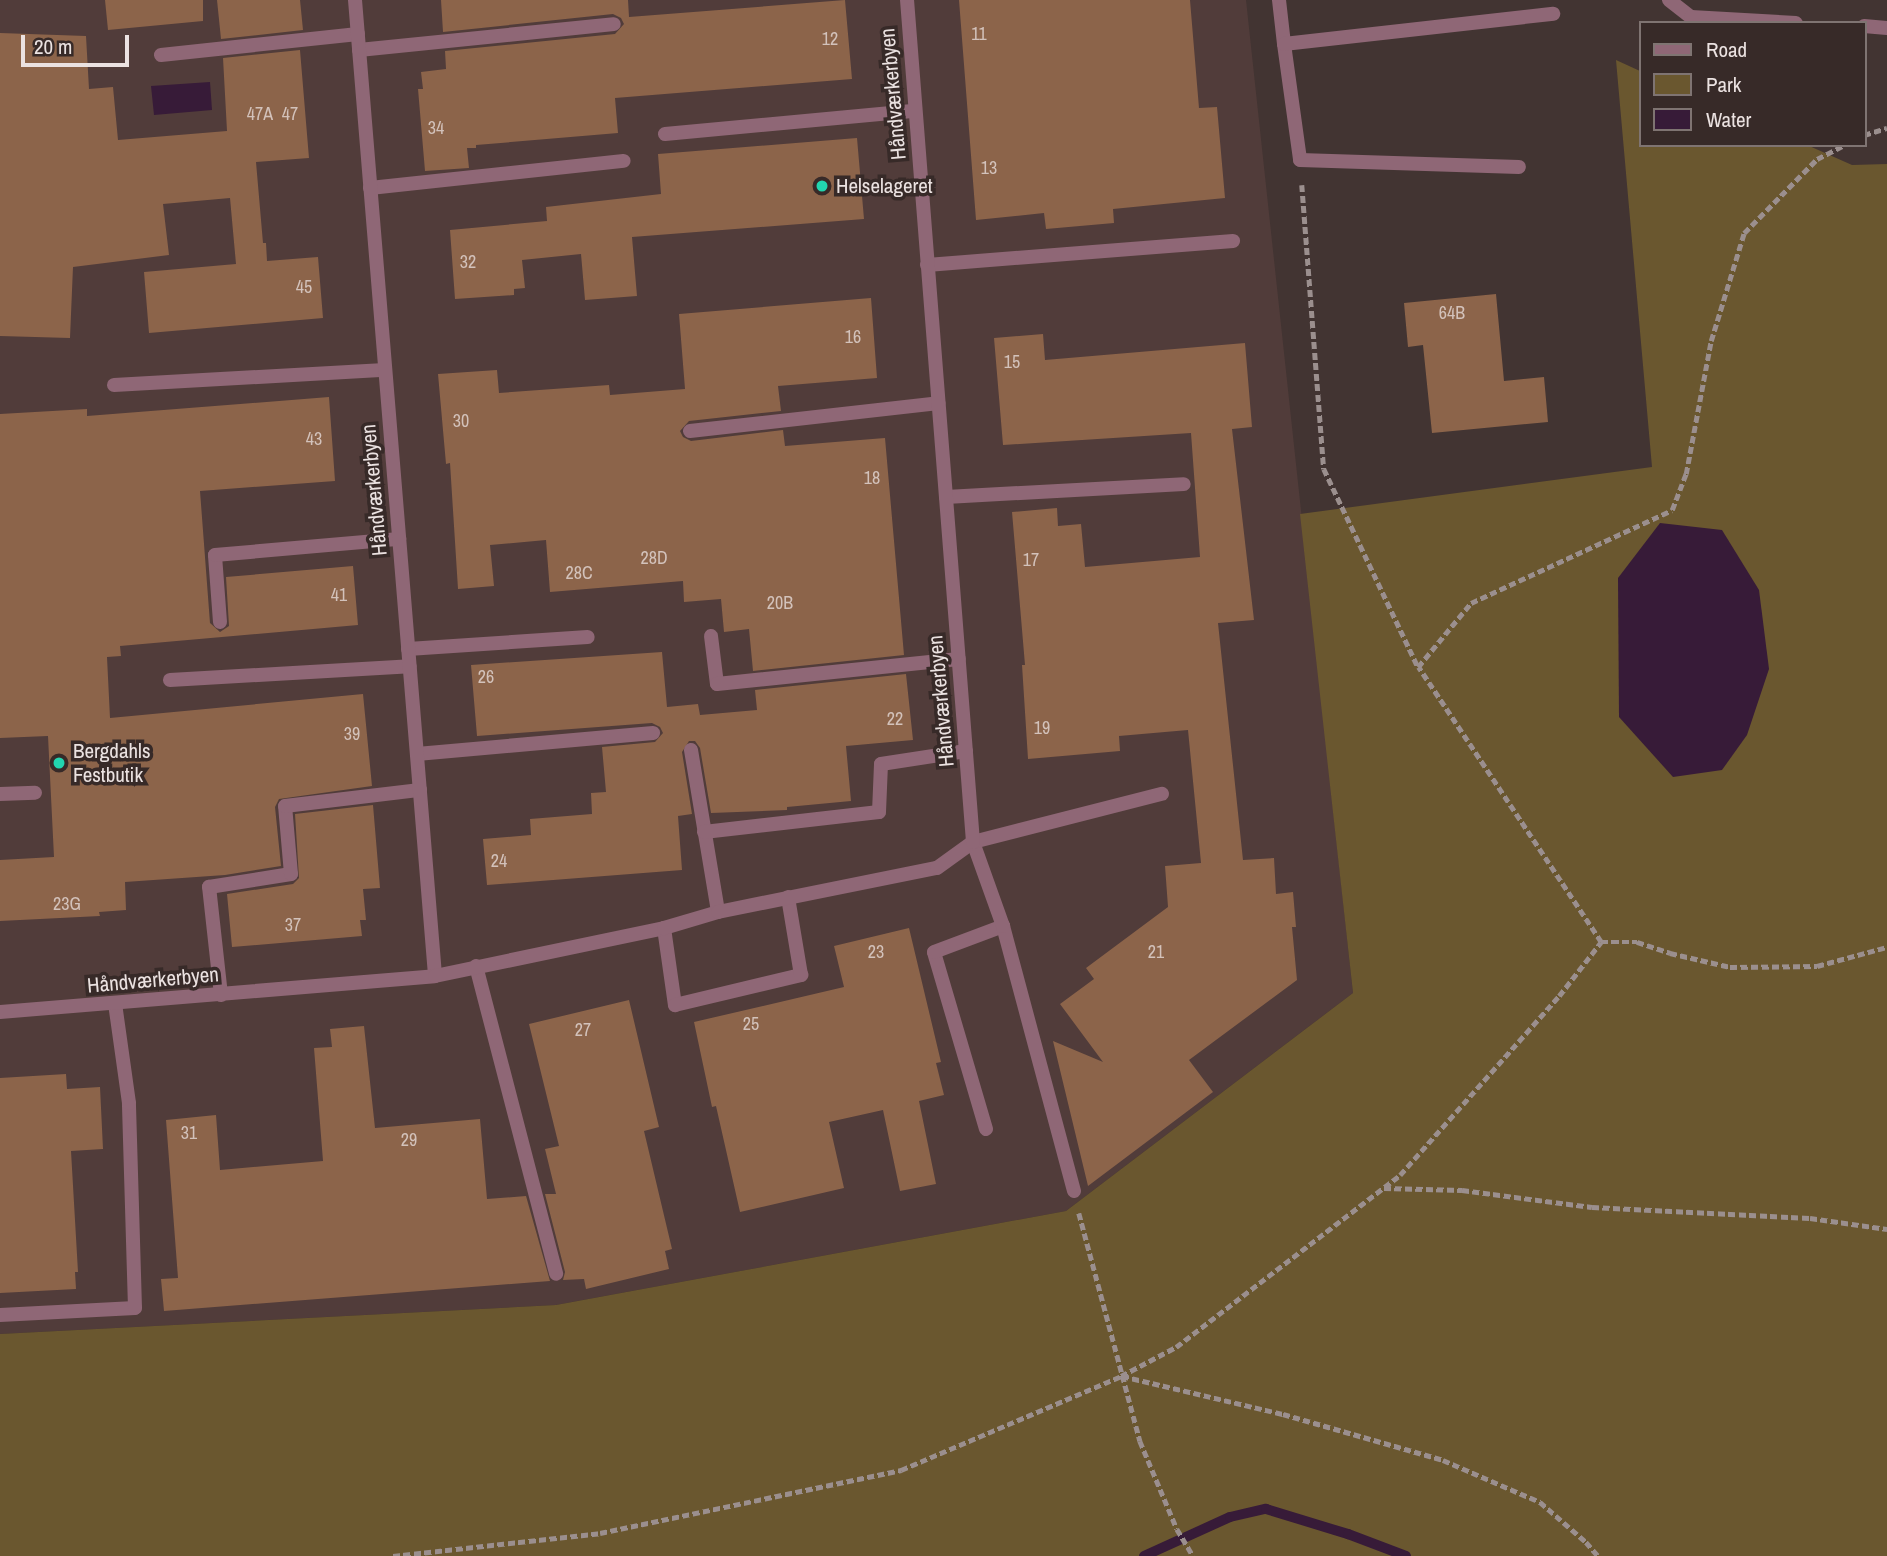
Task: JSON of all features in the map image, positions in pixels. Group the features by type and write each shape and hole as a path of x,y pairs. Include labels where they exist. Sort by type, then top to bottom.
{"street":[{"name":"Håndværkerbyen","path":"355,0 435,976"},
{"name":"Håndværkerbyen","path":"0,1012 435,976 664,928 718,912 937,868 973,842 906,0"},
{"path":"1279,0 1300,160 1519,167"},
{"path":"1669,0 1691,17 1761,21"},
{"path":"1284,44 1553,14"},
{"path":"359,50 614,24"},
{"path":"1866,26 1887,28"},
{"path":"160,55 358,34"},
{"path":"665,134 915,111"},
{"path":"370,188 624,161"},
{"path":"927,265 1233,240"},
{"path":"114,386 385,370"},
{"path":"690,431 938,403"},
{"path":"946,497 1184,484"},
{"path":"220,622 215,555 399,539"},
{"path":"711,636 717,684 959,659"},
{"path":"408,649 588,637"},
{"path":"170,680 410,666"},
{"path":"417,754 653,733"},
{"path":"691,750 718,912"},
{"path":"704,832 879,812 881,764 966,751"},
{"path":"221,995 209,887 291,874 285,806 420,790"},
{"path":"0,794 35,793"},
{"path":"1074,1191 1003,926 973,842 1163,794"},
{"path":"664,928 675,1005 801,975 789,897"},
{"path":"986,1129 934,952 1003,926"},
{"path":"476,966 556,1274"},
{"path":"0,1315 135,1308 128,1103 115,1004"}],"path":[{"path":"1866,134 1887,128"},
{"path":"1418,667 1471,603 1672,510 1686,474 1711,341 1744,233 1817,159 1839,147"},
{"path":"1300,160 1324,469 1418,667 1601,942"},
{"path":"1601,942 1637,942 1730,967 1817,966 1887,947"},
{"path":"393,1556 600,1533 901,1470 1121,1376 1186,1339 1400,1175 1550,1006 1601,942"},
{"path":"1384,1188 1462,1190 1592,1207 1810,1218 1887,1229"},
{"path":"1074,1191 1140,1441 1177,1530 1193,1556"},
{"path":"1121,1376 1283,1414 1443,1460 1540,1502 1598,1556"}],"shaded area":[{"path":"0,0 1246,0 1353,993 1066,1211 556,1305 0,1334"}],"green space":[{"path":"1616,60 1638,70 1638,147 1812,147 1852,165 1887,164 1887,1556 0,1556 0,1334 556,1305 1066,1211 1353,993 1300,514 1652,467"}],"water":[{"path":"210,82 212,110 154,115 151,86"},
{"path":"1660,523 1722,530 1759,590 1769,669 1747,735 1722,770 1673,777 1619,717 1618,578"}],"building":[{"path":"105,0 203,0 203,21 108,30"},
{"path":"217,0 300,0 303,30 221,39"},
{"path":"441,0 628,0 629,17 845,0 852,79 615,98 618,133 476,145 476,148 467,148 469,168 425,171 418,89 423,89 421,72 446,69 445,51 615,34 624,24 621,18 613,14 443,32"},
{"path":"959,0 1190,0 1199,108 1217,107 1225,198 1113,209 1114,223 1046,229 1044,213 976,220"},
{"path":"0,33 86,36 89,89 113,87 118,140 227,131 223,58 300,50 309,158 256,162 267,261 318,257 323,318 149,333 144,272 236,264 230,198 163,204 169,255 73,267 70,338 0,336"},
{"path":"857,138 864,219 632,237 637,296 585,300 581,254 522,260 525,288 514,289 514,295 455,299 450,230 547,221 546,207 661,194 658,154"},
{"path":"1496,294 1504,381 1544,377 1548,422 1432,433 1423,345 1408,347 1404,303"},
{"path":"871,298 877,378 778,386 781,411 689,421 680,431 683,437 691,441 783,430 785,446 885,438 904,655 753,671 749,629 724,632 721,599 684,602 683,581 550,592 546,540 490,545 494,586 458,589 450,463 446,464 438,374 497,370 499,393 609,385 610,395 685,389 679,314"},
{"path":"1043,334 1045,360 1245,343 1252,427 1232,429 1254,620 1218,623 1243,860 1274,858 1276,894 1293,892 1296,927 1292,927 1297,980 1189,1060 1213,1092 1088,1186 1053,1041 1103,1062 1060,1004 1094,979 1086,968 1168,907 1165,866 1201,863 1188,730 1119,736 1120,751 1028,759 1022,665 1025,665 1012,512 1057,508 1058,526 1081,524 1085,567 1200,557 1191,433 1003,445 994,338"},
{"path":"329,397 335,481 200,491 210,623 220,632 229,626 226,577 353,566 358,625 120,646 121,656 107,657 110,718 363,694 372,786 279,799 275,807 281,866 225,875 125,882 126,910 99,912 100,916 0,921 0,860 54,857 48,736 0,738 0,414 87,409 87,416"},
{"path":"662,652 667,707 698,704 700,715 757,710 755,690 906,674 913,740 846,746 851,801 787,807 787,810 711,813 700,748 695,741 689,741 682,752 692,814 678,816 682,870 487,885 483,839 531,835 530,819 592,814 591,793 606,792 602,747 655,742 663,733 660,727 652,723 477,736 471,665"},
{"path":"373,805 380,888 363,889 366,920 360,920 362,936 232,947 227,894 293,884 299,878 295,814"},
{"path":"909,928 941,1062 936,1063 944,1095 919,1101 936,1184 900,1191 883,1110 829,1122 844,1188 740,1212 716,1106 712,1107 694,1022 844,987 834,946"},
{"path":"629,1000 659,1127 644,1131 672,1249 665,1251 669,1269 586,1289 584,1279 563,1280 565,1272 545,1194 556,1194 545,1149 559,1146 529,1024"},
{"path":"364,1026 375,1128 480,1119 487,1199 526,1196 550,1281 164,1311 161,1279 178,1278 166,1120 216,1115 220,1170 323,1161 314,1048 332,1047 330,1029"},
{"path":"66,1074 67,1089 100,1087 103,1149 71,1151 78,1272 75,1272 76,1289 0,1293 0,1078"}],"waterway":[{"path":"1144,1556 1230,1517 1266,1509 1348,1534 1406,1556"}],"place":[{"name":"Helselageret","path":"822,186"},
{"name":"Bergdahls Festbutik","path":"59,763"}]}
